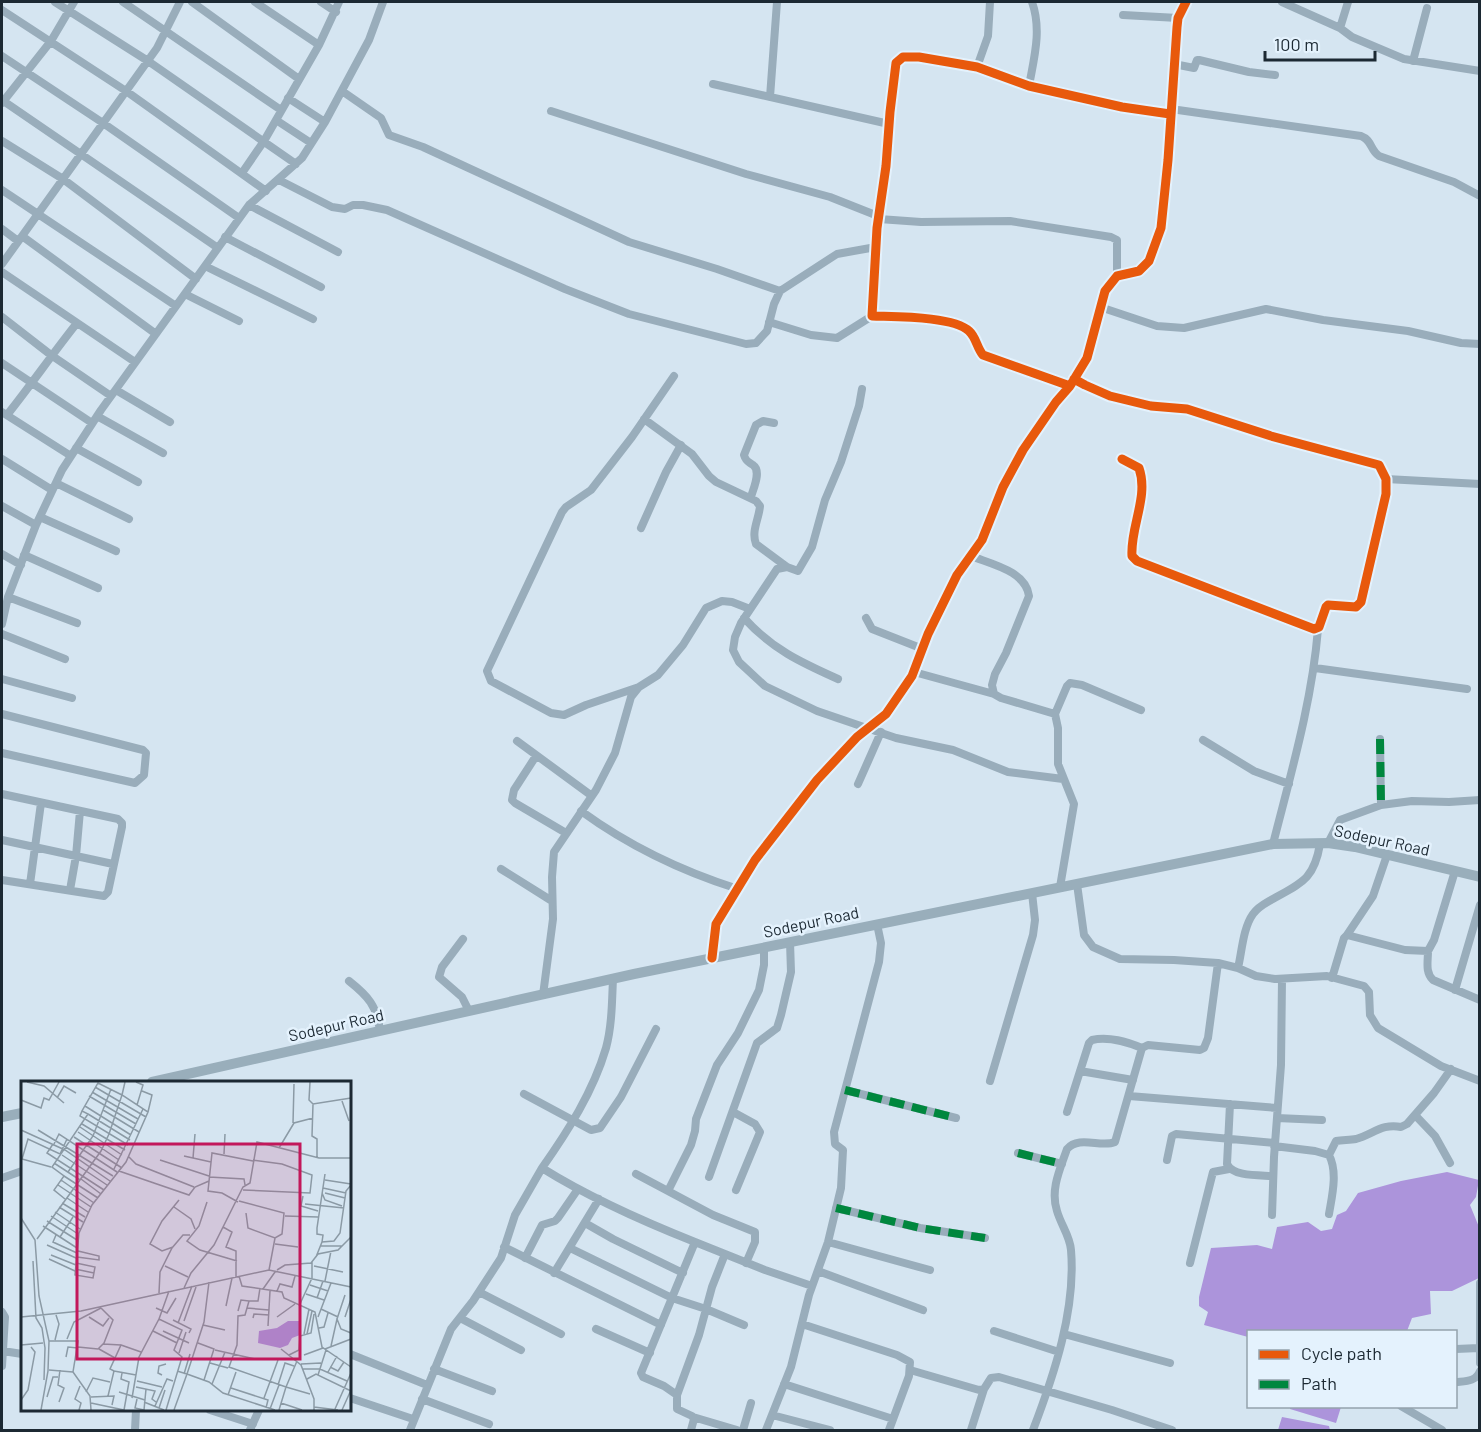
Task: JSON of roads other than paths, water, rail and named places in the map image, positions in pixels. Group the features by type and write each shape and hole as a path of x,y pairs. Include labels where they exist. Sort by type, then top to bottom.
{"main road":[{"name":"Sodepur Road","path":"167,1080 612,978 1273,844 1324,843 1479,877"},
{"path":"2,1117 21,1113"}],"street":[{"path":"55,2 148,61 296,164"},
{"path":"74,2 51,41 2,101 218,248"},
{"path":"123,2 281,110"},
{"path":"2,264 148,61 180,2"},
{"path":"192,2 299,79"},
{"path":"255,2 319,45"},
{"path":"321,2 336,12"},
{"path":"242,173 264,141 319,45 339,2"},
{"path":"2,624 6,600 36,525 71,456 113,393 239,218 249,205 296,164 311,143 325,122 369,40 383,2"},
{"path":"770,97 777,2"},
{"path":"976,67 988,36 990,2"},
{"path":"1029,86 1037,30 1037,19 1032,2"},
{"path":"712,958 716,924 755,860 794,808 857,737 886,714 914,672 957,575 982,540 1003,488 1023,450 1087,358 1105,291 1117,276 1139,271 1149,261 1161,228 1181,2"},
{"path":"1179,15 1186,2"},
{"path":"1282,2 1340,28 1352,37 1395,55 1413,61 1479,71"},
{"path":"1340,28 1348,2"},
{"path":"1413,61 1427,8"},
{"path":"2,10 126,91 266,191"},
{"path":"1123,15 1179,15"},
{"path":"2,56 104,123 239,218"},
{"path":"872,316 876,247 896,63 903,57 920,57 976,67 1029,86 1122,107 1171,111 1361,136 1370,141 1378,156 1454,183 1479,196"},
{"path":"1174,64 1194,68 1197,60 1200,60 1249,72 1275,75"},
{"path":"713,84 889,124"},
{"path":"342,91 381,118 389,135 423,147 629,242 780,291"},
{"path":"288,98 325,122"},
{"path":"551,111 746,174 830,197 879,218 921,222 1010,221 1111,237 1117,240 1117,276"},
{"path":"276,120 311,143"},
{"path":"2,141 63,179 196,279"},
{"path":"279,180 333,207 345,209 353,205 363,205 387,210 565,289 628,314 746,344 756,343 767,331 780,291 837,254 876,247"},
{"path":"2,190 176,306"},
{"path":"249,205 338,252"},
{"path":"2,229 20,238 156,334"},
{"path":"225,237 321,287"},
{"path":"205,266 313,319"},
{"path":"2,272 135,362"},
{"path":"185,294 239,321"},
{"path":"1100,307 1157,326 1184,328 1266,309 1479,344"},
{"path":"769,322 811,335 832,338 840,337 872,316 921,318 963,327 972,334 983,355 1085,386 1110,396 1151,406 1186,409 1379,465 1386,479 1386,494 1361,602 1356,607 1335,604 1327,606 1318,629 1315,668 1273,844"},
{"path":"2,317 51,355 113,393 170,422"},
{"path":"71,456 4,414 33,383 51,355 77,323"},
{"path":"2,363 94,420 163,453"},
{"path":"674,376 591,490 562,512 487,671 490,681 550,713 564,715 639,687 658,675 683,645 706,608 722,601 750,609"},
{"path":"644,419 681,444 692,454 708,476 716,482 751,497 760,506 754,538 756,544 787,567 798,571 812,547 825,500 859,406 862,389"},
{"path":"751,497 758,471 744,455 759,422 774,423"},
{"path":"641,528 681,444"},
{"path":"76,448 138,482"},
{"path":"2,459 54,487 129,519"},
{"path":"1122,459 1139,468 1142,477 1141,498 1132,545 1132,556 1137,561 1318,629"},
{"path":"1386,479 1479,484"},
{"path":"2,506 36,525"},
{"path":"40,517 116,551"},
{"path":"2,554 21,565"},
{"path":"24,555 98,588"},
{"path":"971,556 1021,579 1028,590 1029,596 995,674 992,685 994,694"},
{"path":"787,567 777,568 744,618 735,637 733,651 739,662 765,686 817,711 881,732 916,743 953,750 1008,772 1063,780"},
{"path":"6,600 77,623"},
{"path":"744,618 760,636 780,650 838,679"},
{"path":"866,618 872,629 923,649"},
{"path":"2,634 65,659"},
{"path":"1315,668 1467,689"},
{"path":"914,672 1055,714"},
{"path":"2,679 72,698"},
{"path":"1060,887 1074,804 1058,764 1058,728 1055,714 1065,691 1070,683 1083,685 1141,710"},
{"path":"543,995 553,919 554,852 591,796 615,753 631,697 639,687"},
{"path":"2,714 143,750 147,758 144,775 135,783 2,753"},
{"path":"858,784 881,732"},
{"path":"1380,739 1381,805"},
{"path":"1203,740 1254,771 1289,784"},
{"path":"517,741 591,796"},
{"path":"536,756 514,790 512,800 566,833"},
{"path":"2,794 120,820 122,827 108,892 104,896 2,880"},
{"path":"1238,968 1247,927 1252,916 1262,905 1306,880 1324,843 1340,820 1381,805 1412,801 1479,800"},
{"path":"30,884 40,803"},
{"path":"70,890 80,811"},
{"path":"581,811 629,843 701,878 738,889"},
{"path":"2,840 113,864"},
{"path":"1332,978 1344,938 1373,896 1387,855"},
{"path":"501,869 552,902"},
{"path":"1455,871 1434,940 1428,951 1428,976 1455,990 1479,998"},
{"path":"1077,884 1084,934 1093,947 1120,959 1218,963 1256,976 1282,979 1332,978 1364,986 1369,992 1370,1015 1378,1028 1451,1070 1479,1078"},
{"path":"990,1081 1033,935 1035,920 1032,893"},
{"path":"1455,990 1479,905"},
{"path":"766,1431 791,1367 812,1286 828,1242 841,1188 843,1150 835,1144 834,1132 879,962 881,943 877,924"},
{"path":"1347,935 1405,950 1428,951"},
{"path":"463,939 442,967 439,977 462,997 469,1011"},
{"path":"708,1177 757,1043 777,1028 790,972 790,942"},
{"path":"668,1191 691,1145 696,1119 717,1065 742,1025 759,990 764,965 764,947"},
{"path":"1067,1112 1089,1043 1092,1040 1113,1039 1142,1048 1148,1045 1200,1050 1204,1048 1208,1038 1218,963"},
{"path":"410,1431 451,1329 501,1258 515,1215 542,1168 574,1120 606,1048 610,1023 612,978"},
{"path":"1272,1215 1274,1145 1281,1065 1282,979"},
{"path":"349,981 365,994 378,1013 380,1031"},
{"path":"524,1094 591,1130 600,1128 621,1097 656,1029"},
{"path":"1032,1431 1064,1334 1071,1278 1071,1249 1069,1238 1056,1211 1055,1184 1067,1149 1072,1144 1115,1142 1142,1048"},
{"path":"1329,1155 1336,1141 1354,1139 1386,1126 1401,1128 1415,1115 1451,1070"},
{"path":"1080,1071 1133,1080"},
{"path":"845,1090 956,1118"},
{"path":"1129,1096 1277,1108"},
{"path":"1229,1169 1227,1164 1230,1104"},
{"path":"733,1112 755,1124 760,1132 736,1190"},
{"path":"1415,1115 1435,1136 1450,1163"},
{"path":"1277,1118 1322,1120"},
{"path":"1167,1160 1172,1136 1229,1138 1329,1155 1332,1160 1333,1179 1329,1214"},
{"path":"1018,1153 1062,1164"},
{"path":"542,1168 636,1218 746,1263 812,1286"},
{"path":"1190,1263 1213,1172 1229,1169 1235,1172 1273,1176"},
{"path":"2,1178 21,1171"},
{"path":"636,1174 712,1215 755,1232 755,1242 746,1263"},
{"path":"525,1258 542,1225 558,1218 578,1189"},
{"path":"554,1273 599,1199"},
{"path":"836,1208 920,1228 985,1239"},
{"path":"585,1223 682,1273"},
{"path":"678,1395 641,1376 641,1371 695,1242"},
{"path":"828,1242 930,1270"},
{"path":"504,1247 661,1325"},
{"path":"570,1248 672,1298 744,1325"},
{"path":"724,1254 678,1395 677,1409 693,1417 737,1431"},
{"path":"818,1271 923,1310"},
{"path":"1479,1283 1479,1363"},
{"path":"479,1292 561,1334"},
{"path":"2,1312 5,1317 2,1366"},
{"path":"460,1318 521,1350"},
{"path":"802,1324 907,1359 910,1362 910,1370 889,1431"},
{"path":"596,1329 650,1353"},
{"path":"994,1330 1059,1352"},
{"path":"1064,1334 1170,1363"},
{"path":"1457,1349 1479,1348"},
{"path":"2,1357 21,1354"},
{"path":"351,1354 427,1385"},
{"path":"434,1369 492,1391"},
{"path":"910,1370 979,1390 984,1389"},
{"path":"1457,1382 1473,1379 1478,1376 1479,1371"},
{"path":"971,1431 984,1389 995,1377 1112,1410 1172,1431"},
{"path":"784,1384 893,1419"},
{"path":"351,1398 414,1419"},
{"path":"422,1399 489,1424"},
{"path":"743,1431 751,1403"},
{"path":"1406,1408 1443,1431"},
{"path":"135,1431 136,1411"},
{"path":"212,1411 251,1427 259,1411"},
{"path":"772,1414 830,1431"},
{"path":"691,1431 693,1417"}]}
